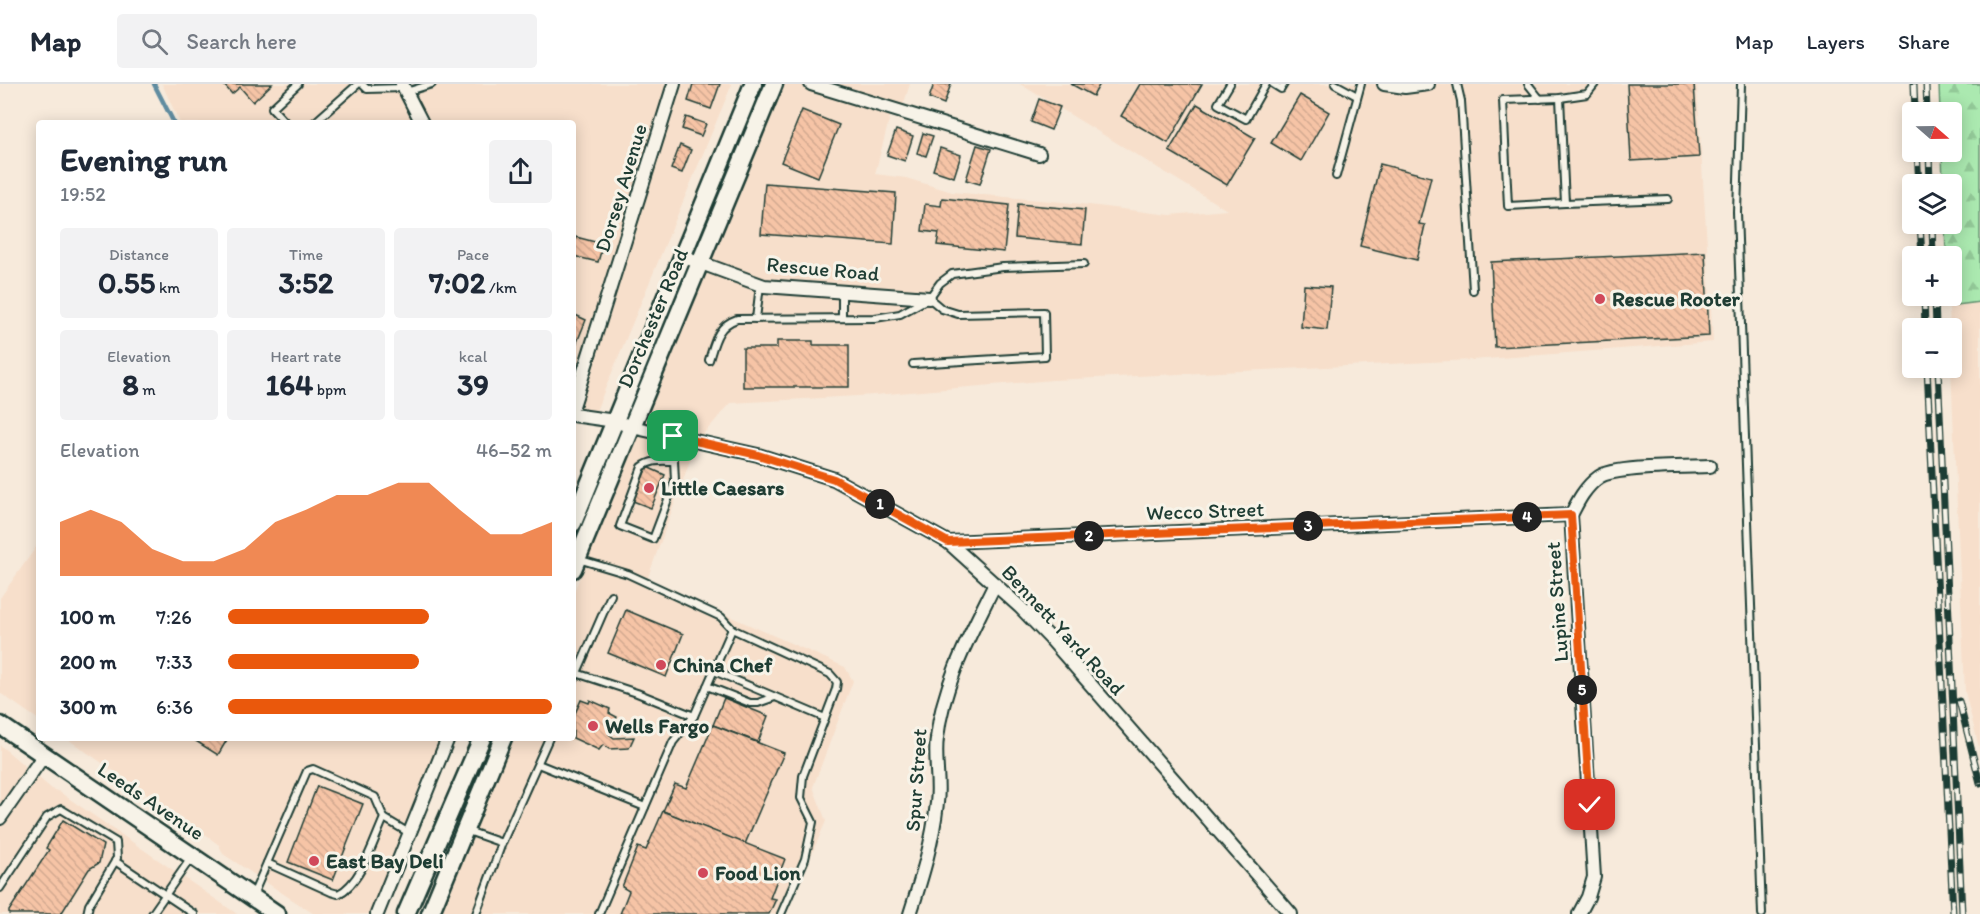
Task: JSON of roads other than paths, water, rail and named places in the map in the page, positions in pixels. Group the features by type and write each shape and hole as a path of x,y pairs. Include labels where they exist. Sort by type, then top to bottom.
{"main road":[{"name":"Dorchester Road","path":"576,516 753,84"},
{"name":"Dorchester Road","path":"576,562 774,84"},
{"name":"Leeds Avenue","path":"0,725 252,897 269,912"},
{"path":"406,914 481,741"},
{"path":"430,914 502,741"}],"street":[{"name":"Dorsey Avenue","path":"576,396 674,84"},
{"path":"811,84 1039,154"},
{"path":"1384,84 1405,87 1428,84"},
{"path":"404,88 420,120"},
{"name":"Rescue Road","path":"682,256 760,285 928,298"},
{"name":"Bennett Yard Road","path":"576,415 615,421 632,427 758,455 834,479 948,542 1050,638 1291,914"},
{"name":"Lupine Street","path":"1579,914 1588,897 1594,877 1571,515 1580,497 1600,476 1626,470 1710,466"},
{"name":"Wecco Street","path":"948,542 1571,515"},
{"name":"Spur Street","path":"910,914 928,860 938,801 936,739 945,700 960,654 995,584"},
{"path":"376,914 447,741"},
{"path":"0,818 44,755"}],"lane":[{"path":"283,120 272,108 298,84"},
{"path":"318,120 360,84 367,89 404,88 432,84"},
{"path":"1230,84 1218,104 1246,119 1266,84"},
{"path":"1273,84 1281,89 1284,84"},
{"path":"1335,84 1357,96"},
{"path":"1336,176 1361,84"},
{"path":"1457,84 1461,101 1473,290"},
{"path":"1528,84 1540,99"},
{"path":"1595,84 1587,94 1560,98 1503,100 1508,206 1668,199"},
{"path":"1741,84 1737,212 1762,914"},
{"path":"1560,98 1565,204"},
{"path":"709,360 719,331 726,323 737,319 875,318 900,314 928,298 939,283 952,274 992,268 1084,264"},
{"path":"756,319 760,285"},
{"path":"842,291 842,318"},
{"path":"913,364 1045,356 1044,312 958,314 942,309 928,298"},
{"path":"673,436 675,481 653,538 620,526 642,467 654,460 674,461"},
{"path":"576,564 609,567 645,582 721,617 732,629 830,674 837,682 803,776 801,798 813,822 806,859 781,914"},
{"path":"576,671 611,595"},
{"path":"599,914 673,742 694,716 732,629"},
{"path":"714,671 825,718"},
{"path":"576,673 637,693 694,716"},
{"path":"707,686 750,703 758,703 775,697"},
{"path":"476,914 502,843 548,741"},
{"path":"538,764 645,807"},
{"path":"252,897 308,771 313,769 375,797 384,818 409,833"},
{"path":"0,888 47,817 60,809 117,842 117,858 89,905 87,914"},
{"path":"267,863 338,894 351,885 362,867 384,818"},
{"path":"465,830 502,843"},
{"path":"152,914 192,856"},
{"path":"115,861 194,914"}],"waterway":[{"path":"154,84 172,120"}],"railway":[{"path":"1914,84 1915,102"},
{"path":"1926,84 1927,102"},
{"path":"1918,162 1918,174"},
{"path":"1929,162 1930,174"},
{"path":"1921,234 1921,246"},
{"path":"1932,234 1933,246"},
{"path":"1924,306 1925,318"},
{"path":"1935,306 1936,318"},
{"path":"1927,378 1953,914"},
{"path":"1938,378 1962,914"},
{"path":"1959,701 1980,783"}],"place":[{"name":"Rescue Rooter","path":"1600,299"},
{"name":"Little Caesars","path":"649,488"},
{"name":"China Chef","path":"661,665"},
{"name":"Wells Fargo","path":"593,726"},
{"name":"East Bay Deli","path":"314,861"},
{"name":"Food Lion","path":"703,873"}]}
